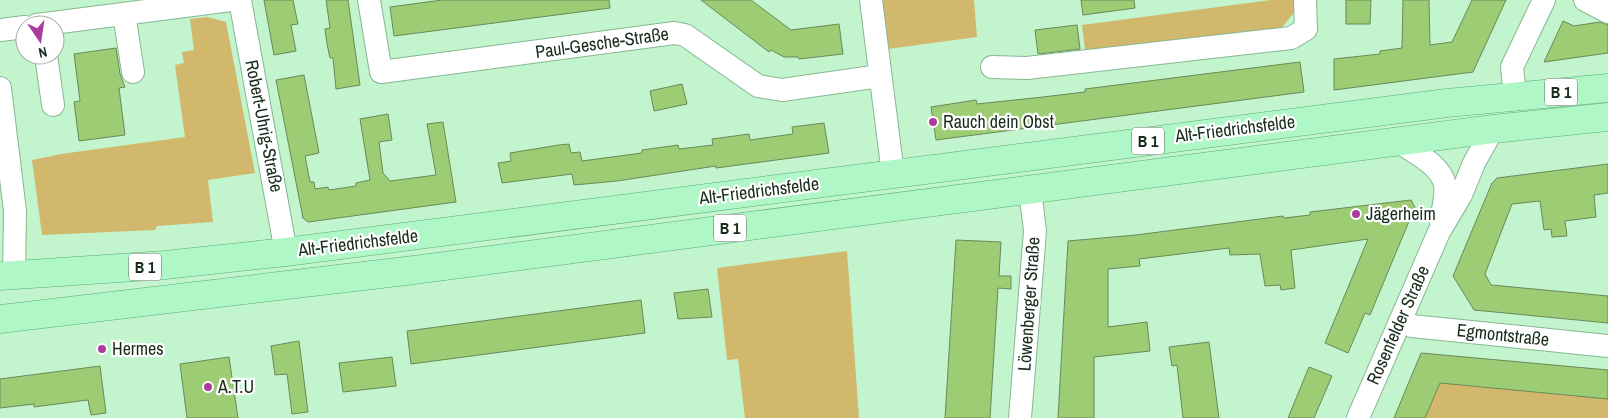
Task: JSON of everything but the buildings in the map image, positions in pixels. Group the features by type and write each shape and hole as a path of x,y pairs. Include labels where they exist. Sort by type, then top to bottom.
{"main road":[{"name":"B 1","path":"1515,96 1608,88"},
{"name":"Alt-Friedrichsfelde","path":"4,276 165,266 286,252 1438,104 1515,96"},
{"name":"B 1","path":"1493,129 1608,117"},
{"name":"Alt-Friedrichsfelde","path":"0,318 406,271 1493,129"}],"street":[{"path":"65,22 231,0"},
{"name":"Robert-Uhrig-Straße","path":"240,0 286,252"},
{"name":"Paul-Gesche-Straße","path":"369,0 381,72 674,33 685,35 758,86 782,90 880,76"},
{"path":"871,0 893,174"},
{"path":"992,67 1027,68 1291,38 1306,29 1305,0"},
{"path":"1515,96 1512,68 1544,0"},
{"path":"1585,0 1608,12"},
{"path":"124,14 136,57"},
{"path":"0,30 15,28"},
{"path":"47,65 53,105"},
{"path":"0,88 8,211 4,276"},
{"name":"Rosenfelder Straße","path":"1358,418 1439,232 1461,195 1474,163 1493,129"},
{"name":"Rosenfelder Straße","path":"1399,142 1434,168 1446,187 1439,232"},
{"name":"Löwenberger Straße","path":"1020,418 1035,231 1030,190"},
{"name":"Egmontstraße","path":"1400,321 1420,327 1608,346"}],"shaded area":[{"path":"882,0 974,0 977,37 888,49"},
{"path":"1271,0 1296,0 1293,14 1279,31 1086,57 1082,25"},
{"path":"207,17 226,22 255,173 208,180 213,222 157,226 155,230 42,235 32,160 61,154 185,137 175,65 184,63 182,52 194,50 190,19"},
{"path":"847,251 859,418 745,418 738,359 727,360 717,268"},
{"path":"1439,383 1608,399 1608,418 1425,418"}],"place":[{"name":"Rauch dein Obst","path":"933,122"},
{"name":"Jägerheim","path":"1356,214"},
{"name":"Hermes","path":"102,349"},
{"name":"A.T.U","path":"208,387"}]}
